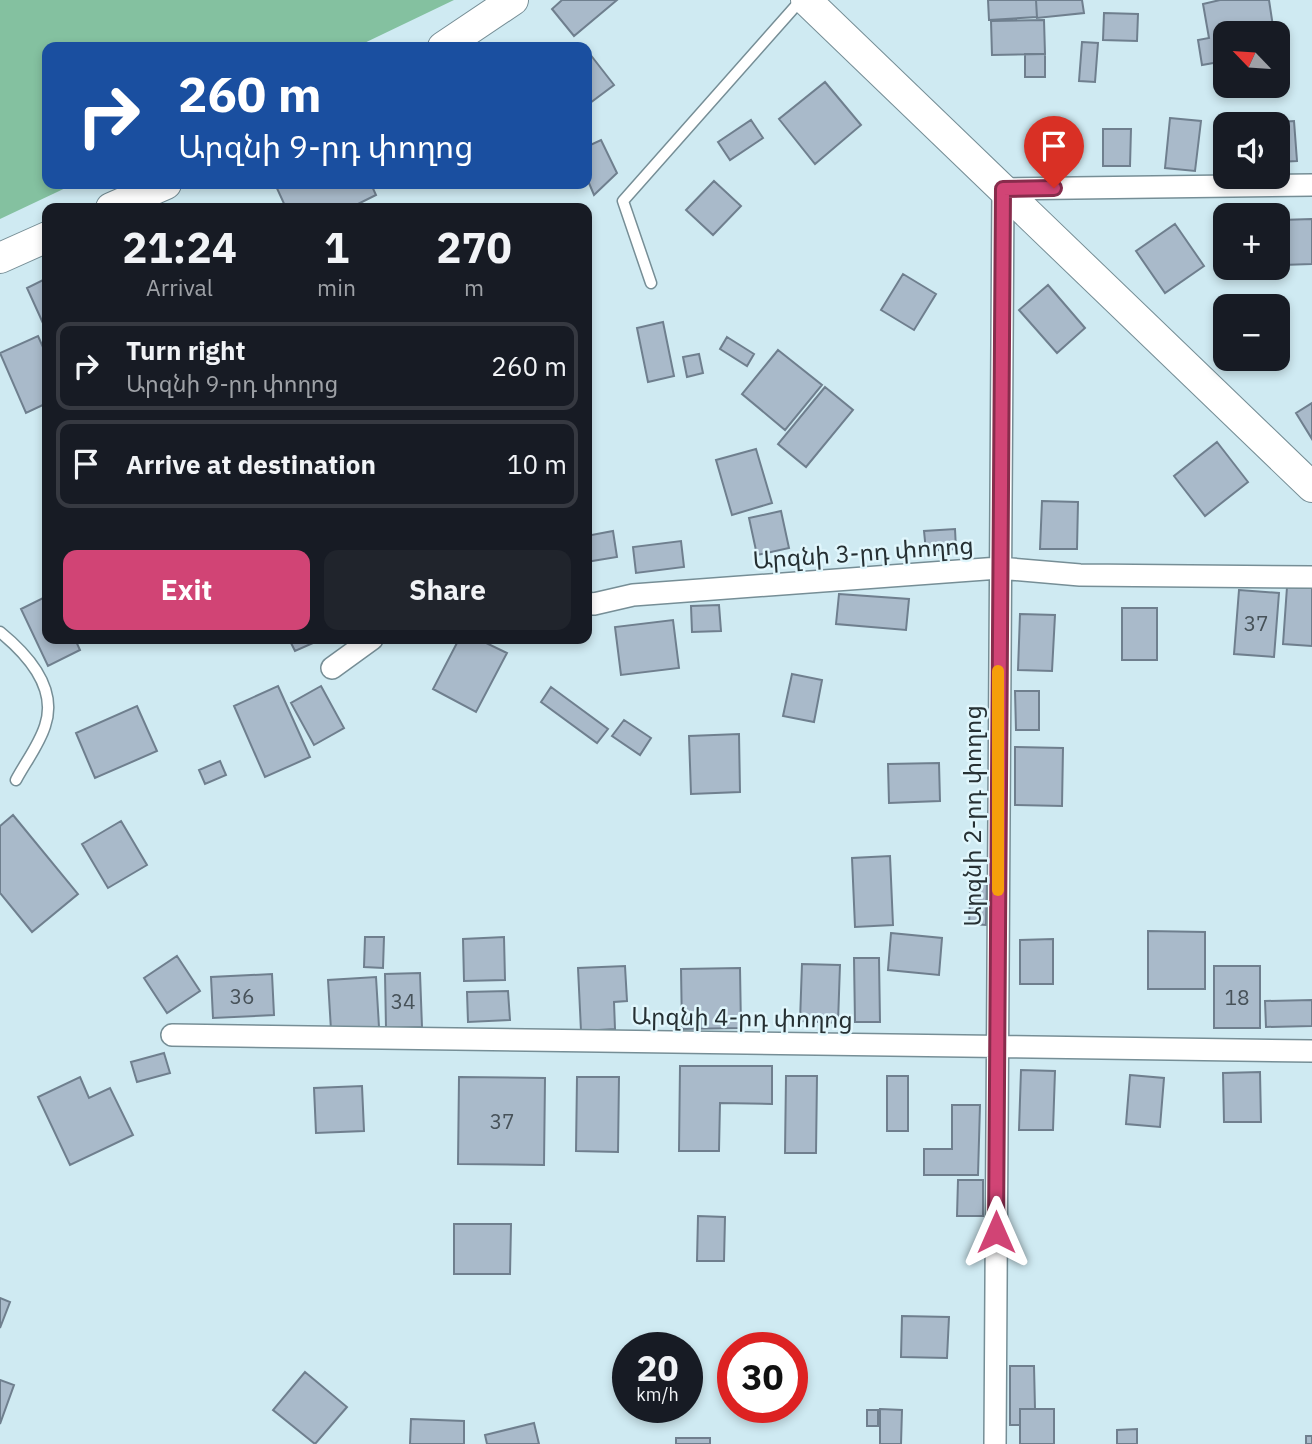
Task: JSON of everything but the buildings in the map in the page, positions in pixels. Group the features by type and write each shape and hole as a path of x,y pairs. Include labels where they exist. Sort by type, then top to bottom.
{"street":[{"path":"450,42 513,0"},
{"path":"803,0 1312,487"},
{"path":"1003,189 1312,185"},
{"path":"122,203 155,189"},
{"name":"Արզնի 2-րդ փողոց","path":"995,1444 1003,189"},
{"path":"0,258 42,239"},
{"name":"Արզնի 3-րդ փողոց","path":"592,604 633,595 999,568 1080,575 1312,578"},
{"path":"332,668 365,644"},
{"name":"Արզնի 4-րդ փողոց","path":"172,1035 1312,1051"}],"lane":[{"path":"651,284 623,201 803,0"},
{"path":"0,632 24,652 43,683 47,707 45,726 16,780"}],"green space":[{"path":"0,0 454,0 366,42 42,42 42,189 63,189 0,219"}],"slow traffic":[{"path":"998,671 998,890"}],"route":[{"path":"996,1232 1003,189 1054,188"}]}
